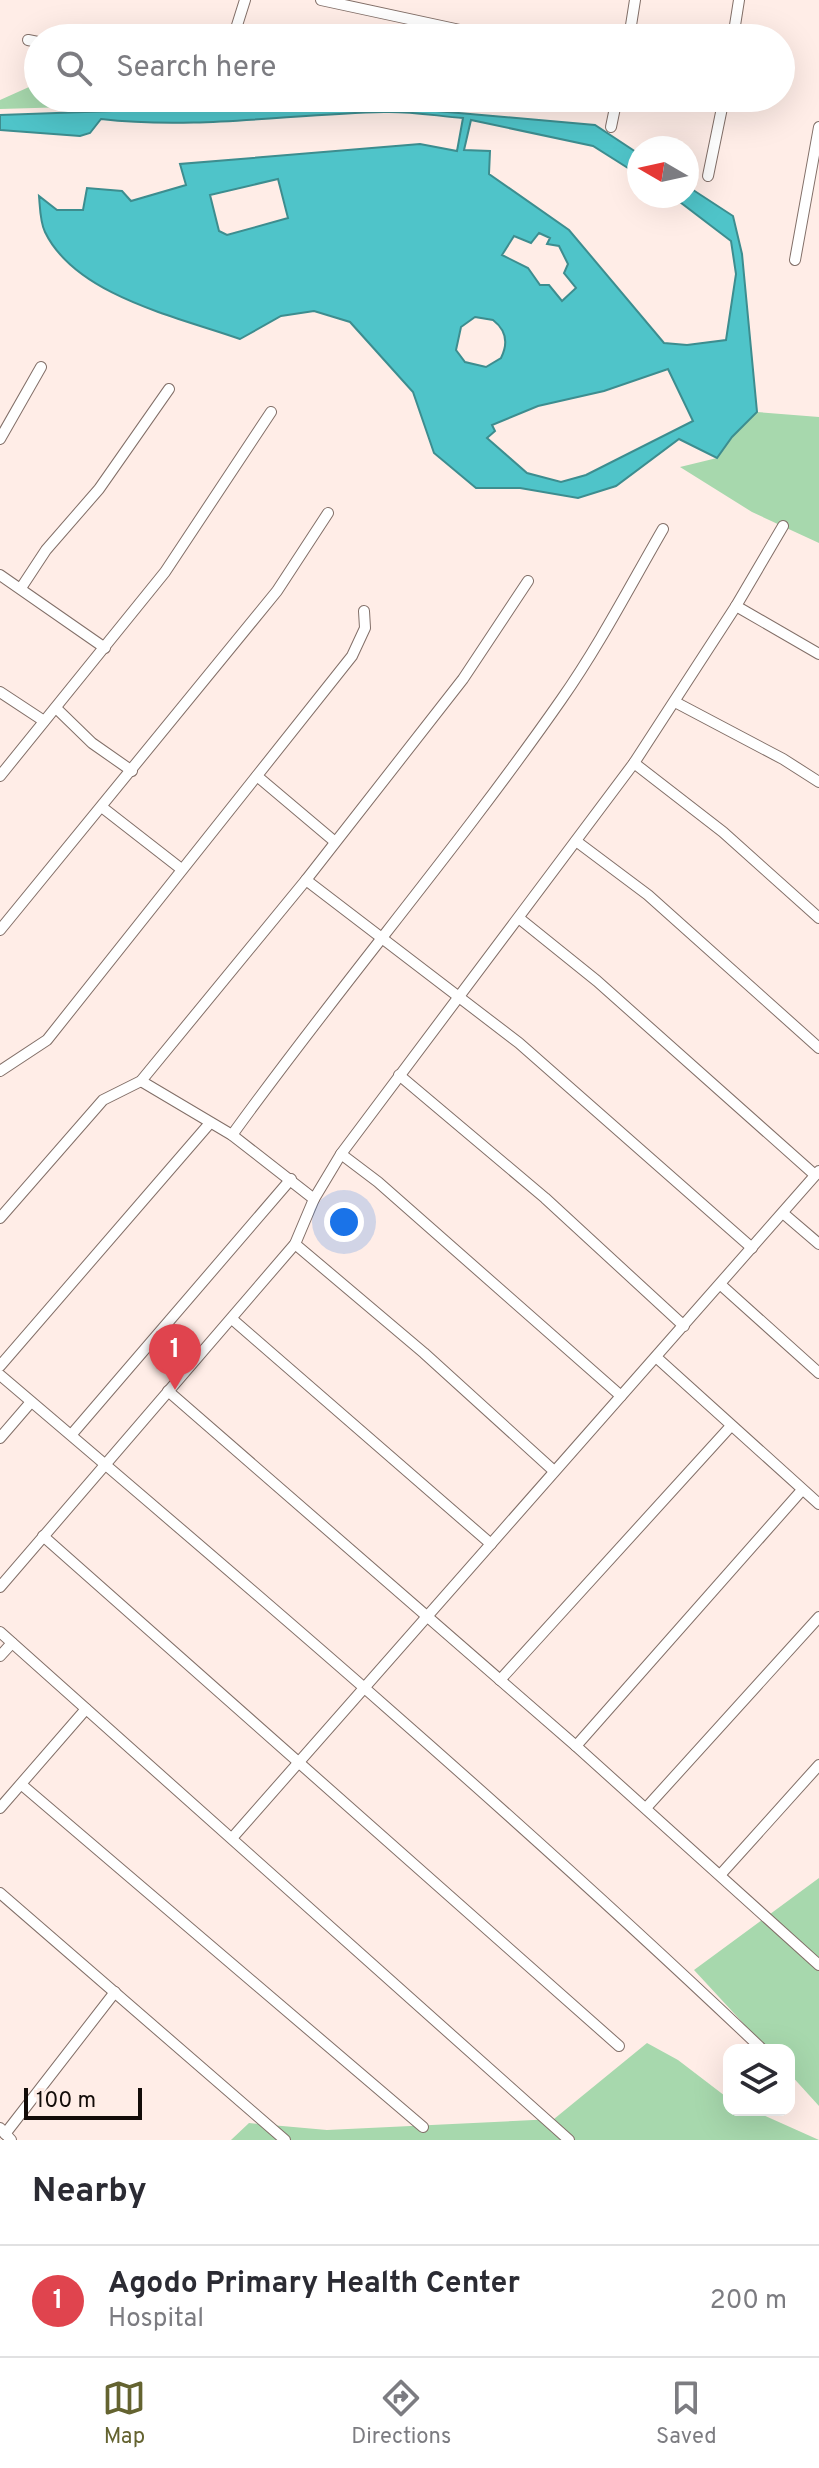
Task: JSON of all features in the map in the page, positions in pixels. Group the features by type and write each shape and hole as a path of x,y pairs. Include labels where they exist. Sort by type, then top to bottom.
{"street":[{"path":"237,24 245,0"},
{"path":"321,0 432,24"},
{"path":"631,24 635,0"},
{"path":"735,24 739,0"},
{"path":"611,127 614,112"},
{"path":"708,176 721,112"},
{"path":"795,260 819,127"},
{"path":"0,439 41,367"},
{"path":"21,588 46,550 99,489 169,389"},
{"path":"0,776 165,572 271,412"},
{"path":"0,930 103,808 277,591 328,513"},
{"path":"0,1587 295,1244 314,1199 341,1154 399,1075 462,998 634,763 736,606 783,526"},
{"path":"232,1135 281,1067 384,939 562,699 663,529"},
{"path":"0,575 105,648"},
{"path":"0,1218 103,1100 141,1081 306,880 463,679 528,581"},
{"path":"736,606 819,654"},
{"path":"0,1071 47,1040 180,868 352,656 365,628 364,611"},
{"path":"0,692 44,721"},
{"path":"675,702 819,782"},
{"path":"56,708 92,743 132,771"},
{"path":"634,763 723,832 819,918"},
{"path":"257,776 334,841"},
{"path":"103,808 180,868"},
{"path":"576,841 648,895 819,1048"},
{"path":"306,880 519,1043 752,1248"},
{"path":"233,1837 817,1173 597,981 520,919"},
{"path":"399,1075 545,1198 684,1326"},
{"path":"141,1081 232,1135 314,1199"},
{"path":"0,1366 210,1123"},
{"path":"341,1154 378,1182 621,1396"},
{"path":"72,1434 291,1179"},
{"path":"784,1214 819,1244"},
{"path":"295,1244 424,1353 554,1471"},
{"path":"721,1285 819,1373"},
{"path":"232,1319 491,1544"},
{"path":"656,1357 730,1427 819,1504"},
{"path":"0,1375 107,1463 366,1688 517,1822 757,2044"},
{"path":"168,1391 576,1746 819,1965"},
{"path":"0,1438 31,1402"},
{"path":"500,1680 730,1427"},
{"path":"576,1746 802,1490"},
{"path":"43,1536 619,2046"},
{"path":"646,1808 819,1617"},
{"path":"0,1632 569,2140"},
{"path":"0,1656 12,1643"},
{"path":"0,1808 86,1709"},
{"path":"721,1874 819,1765"},
{"path":"22,1785 423,2127"},
{"path":"0,1893 285,2140"},
{"path":"5,2134 115,1992"}],"green space":[{"path":"24,89 24,108 0,109 0,100"},
{"path":"757,412 819,417 819,543 752,512 680,467 717,458 732,437"},
{"path":"819,1878 819,2106 795,2080 795,2044 762,2044 694,1970"},
{"path":"647,2043 678,2060 723,2094 723,2116 765,2116 819,2140 231,2140 249,2123 327,2130 554,2119"}],"water":[{"path":"394,112 172,123 101,119 90,133 80,136 0,130 0,115"},
{"path":"394,112 447,112 595,125 627,146 627,167 593,146 471,120 464,150 490,151 489,174 569,230 664,343 687,345 726,340 736,274 731,241 688,208 699,208 699,194 733,216 742,254 757,412 732,437 717,458 679,439 616,486 578,498 520,488 476,488 434,453 413,392 350,322 314,311 281,316 240,339 159,312 104,288 80,273 60,254 43,228 39,196 57,210 83,210 87,188 122,191 131,201 186,185 180,164 420,144 457,151 463,118","holes":["278,179 288,218 227,235 219,231 210,195","539,233 550,238 547,244 559,246 568,264 564,273 576,288 562,301 549,285 540,285 528,268 502,255 514,236 531,243","475,317 493,320 505,337 501,358 486,367 465,362 456,350 461,327","668,369 693,421 586,475 561,482 527,473 487,438 495,431 492,425 538,406 604,391"]}],"place":[{"name":"Agodo Primary Health Center","path":"175,1390"}]}
